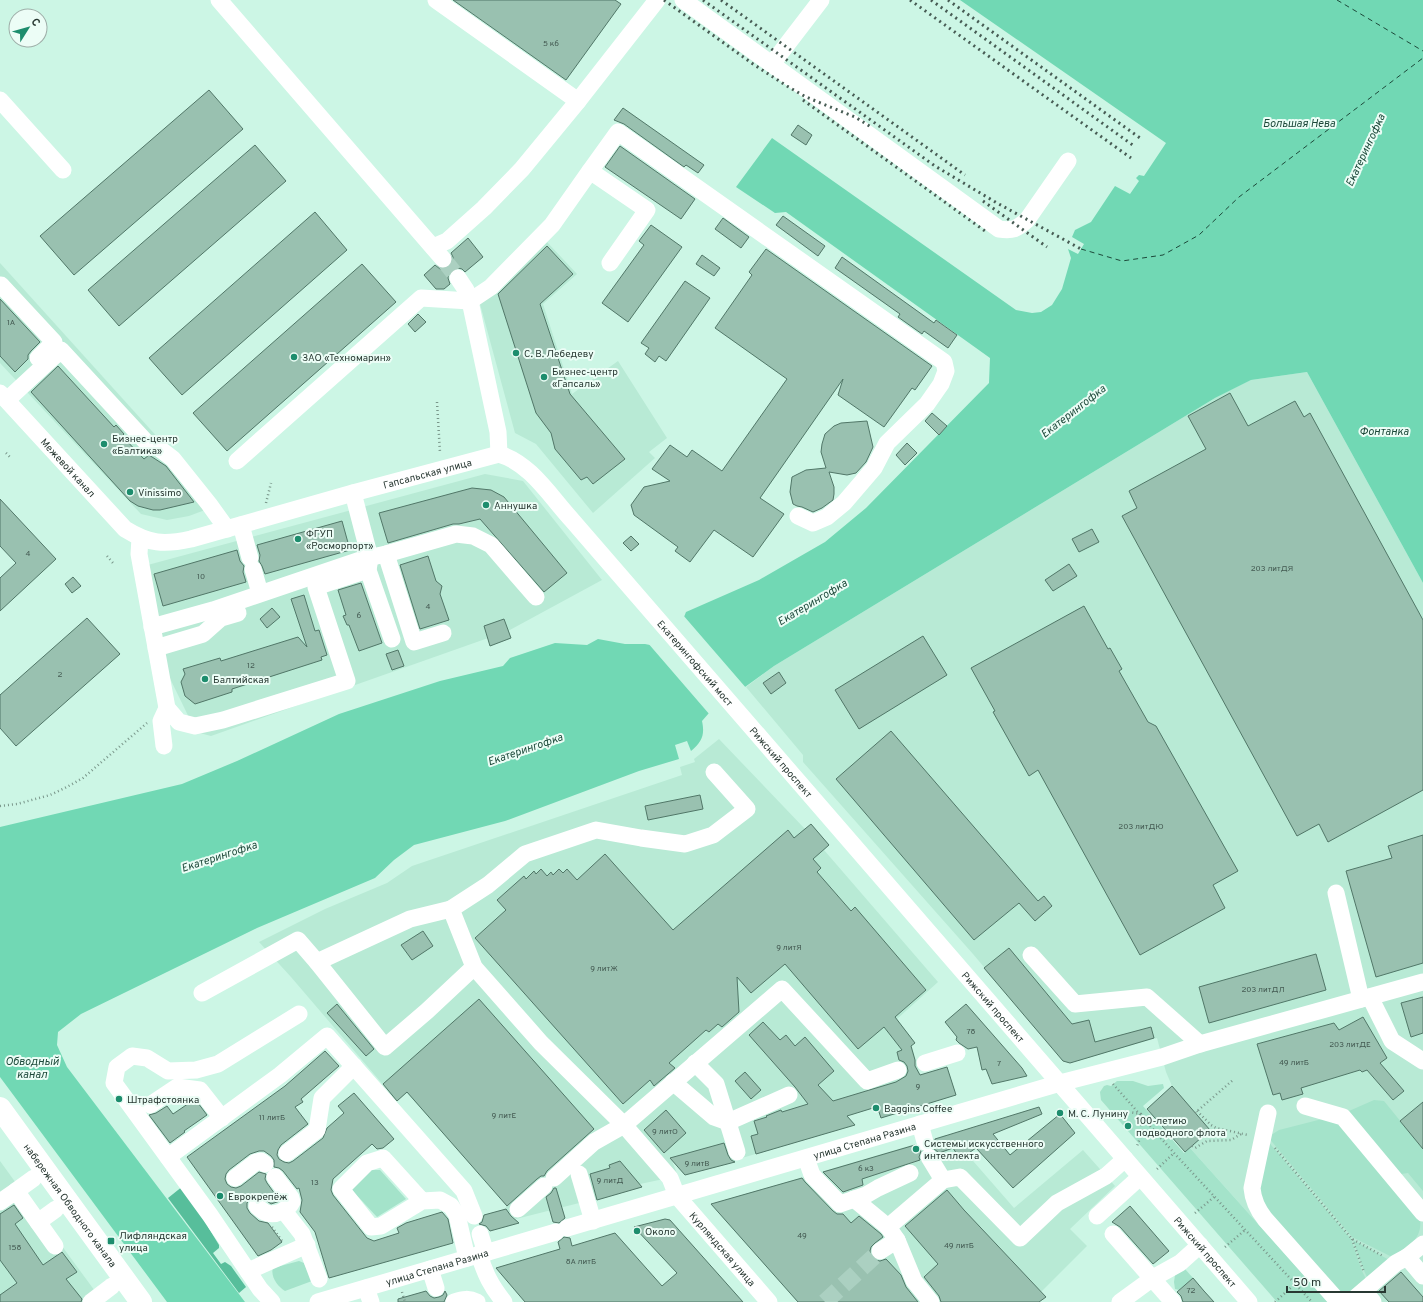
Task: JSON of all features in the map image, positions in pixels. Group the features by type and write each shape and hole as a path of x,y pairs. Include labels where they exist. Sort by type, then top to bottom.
{"main road":[{"name":"набережная Обводного канала","path":"0,1108 141,1302"},
{"name":"набережная Обводного канала","path":"0,1131 118,1294"}],"street":[{"path":"219,0 438,253 447,241 484,208 522,169 658,0"},
{"path":"436,0 578,101"},
{"path":"683,0 999,229 1010,231 1019,227 1027,220 1068,160"},
{"path":"772,64 822,0"},
{"path":"0,100 63,170"},
{"path":"237,462 421,298 470,301 491,287 552,225 618,132 944,362 946,371 938,389 927,404 887,444 874,468 844,503 827,517 812,523 798,516"},
{"path":"590,171 647,210 610,263"},
{"path":"458,278 466,290 470,301 498,432 499,454"},
{"path":"0,286 1,285 54,342 2,395"},
{"path":"2,395 61,350 146,442 173,458 209,504 234,527 252,564 260,593"},
{"name":"Межевой канал","path":"2,395 114,518 125,529 140,538"},
{"name":"Гапсальская улица","path":"140,538 161,543 174,543 499,454"},
{"name":"Екатерингофский мост","path":"499,454 510,458 529,472 739,712"},
{"path":"353,493 375,561 392,639"},
{"path":"152,627 213,610 260,593 375,561 456,534 473,536 491,545 536,597"},
{"path":"140,538 139,554 167,708 179,722 195,726 223,720 347,681 316,587"},
{"path":"156,648 203,634 220,618 316,587 375,561"},
{"path":"375,561 414,642 443,633"},
{"path":"164,746 161,720 167,708"},
{"name":"Рижский проспект","path":"739,712 1249,1302"},
{"path":"317,962 410,919 451,909 488,885 525,854 596,830 685,844 714,835 747,809 714,772"},
{"path":"1336,893 1366,998 1392,1041 1423,1061"},
{"name":"Курляндская улица","path":"451,909 474,967 541,1043 624,1125 670,1178 677,1196 769,1302"},
{"path":"202,993 298,940 385,1047 427,1011 474,967"},
{"path":"1031,956 1075,1004 1147,997 1200,1044"},
{"name":"улица Степана Разина","path":"318,1302 369,1295 430,1269 477,1255 1060,1083 1162,1056 1423,982"},
{"path":"518,1209 594,1142 624,1125 782,989 867,1081 898,1070"},
{"path":"272,1302 260,1289 210,1215 114,1083 117,1067 132,1056 147,1058 168,1071 196,1070 218,1064 298,1014"},
{"path":"168,1157 280,1075 328,1036 464,1191 474,1216"},
{"path":"925,1063 957,1053"},
{"path":"695,1063 716,1084 744,1176"},
{"path":"287,1153 317,1130 322,1098 354,1066"},
{"path":"673,1082 714,1117 728,1122 789,1095"},
{"path":"150,1104 177,1087 200,1090 222,1118"},
{"path":"1306,1106 1343,1117 1423,1213"},
{"path":"1268,1113 1262,1134 1252,1188 1253,1198 1257,1208 1265,1219 1336,1299 1344,1301 1354,1299 1370,1292 1402,1260 1423,1244"},
{"path":"920,1124 927,1149 943,1180"},
{"path":"422,1201 383,1158 367,1163 341,1189 371,1227 381,1226 422,1201 440,1200 451,1206 457,1215 492,1288 504,1302"},
{"path":"806,1158 812,1175 840,1204 866,1195 910,1173"},
{"path":"880,1251 893,1234 943,1180 960,1178 1020,1238 1057,1203 1106,1176 1125,1160"},
{"path":"235,1178 256,1162 261,1161 265,1164"},
{"path":"579,1174 593,1221"},
{"path":"271,1210 290,1206 292,1202 291,1198 275,1177"},
{"path":"1097,1216 1140,1177"},
{"path":"0,1202 34,1178"},
{"path":"16,1192 55,1246"},
{"path":"854,1199 893,1234 914,1281 931,1302"},
{"path":"38,1222 56,1209"},
{"path":"271,1210 302,1234 319,1279"},
{"path":"477,1255 480,1234"},
{"path":"1113,1234 1173,1302"},
{"path":"248,1271 307,1245"},
{"path":"1120,1302 1153,1278 1180,1263 1200,1245"},
{"path":"1402,1260 1423,1276"},
{"path":"430,1269 436,1288"},
{"path":"91,1302 118,1294"},
{"path":"454,1302 470,1299 477,1302"}],"path":[{"path":"437,402 440,453"},
{"path":"6,453 10,457"},
{"path":"266,504 271,482"},
{"path":"107,556 113,563"},
{"path":"0,806 17,804 50,795 83,778 160,711 167,708"},
{"path":"1233,1080 1196,1112 1211,1126 1247,1135 1262,1134 1352,1239 1370,1292"},
{"path":"1113,1084 1214,1197 1312,1302"},
{"path":"1110,1115 1123,1111 1141,1114"},
{"path":"1137,1146 1142,1133 1141,1114"},
{"path":"1192,1146 1195,1148 1207,1141 1231,1140 1241,1134"},
{"path":"1157,1169 1174,1153"},
{"path":"1195,1213 1214,1197"},
{"path":"271,1210 269,1223 290,1252"},
{"path":"1225,1247 1245,1230"},
{"path":"1352,1239 1402,1260"},
{"path":"1275,1302 1295,1284"},
{"path":"402,1292 405,1302"}],"shaded area":[{"path":"547,242 577,274 543,304 572,394 618,361 667,438 649,452 655,458 593,513 536,444 515,433 480,304"},
{"path":"0,263 216,502 205,510 189,516 167,520 141,514 0,363"},
{"path":"1307,372 1423,583 1423,1302 1328,1302 1190,1148 1185,1152 1147,1109 1172,1086 1166,1072 1157,1038 1070,1063 1063,1061 973,954 803,762 803,755 746,687 774,666 1215,398 1251,380"},
{"path":"485,474 523,481 602,580 508,631 211,736 196,732 163,664 144,566"},
{"path":"719,739 805,829 811,824 829,845 824,850 938,982 897,1019 915,1043 910,1047 912,1047 920,1075 947,1067 956,1095 881,1118 878,1109 874,1110 873,1108 847,1116 855,1125 735,1160 735,1162 685,1175 672,1161 678,1176 640,1184 638,1188 591,1202 591,1200 516,1219 506,1209 506,1204 407,1093 397,1101 291,977 259,942 325,909 387,883 412,866 682,775 680,767 695,762 694,759"},
{"path":"1117,1081 1133,1081 1148,1086 1163,1084 1164,1088 1143,1106 1184,1153 1190,1148 1328,1302 1277,1302 1101,1100 1100,1092 1104,1086 1111,1086"},
{"path":"1374,1100 1384,1101 1423,1149 1423,1191 1408,1173 1394,1175 1347,1117 1349,1111"},
{"path":"1326,1118 1334,1118 1420,1219 1417,1237 1409,1246 1394,1258 1352,1237 1268,1137 1279,1130"},
{"path":"946,1135 960,1159 967,1154 1014,1208 1083,1150 1115,1186 1070,1229 1087,1246 1031,1302 798,1302 714,1207 715,1203"},
{"path":"1266,1139 1351,1239 1367,1281 1354,1292 1340,1293 1256,1197"},
{"path":"0,1161 42,1219 103,1302 0,1302"},
{"path":"370,1170 380,1170 406,1199 377,1217 350,1188"},
{"path":"183,1186 206,1219 208,1227 219,1245 219,1248 213,1253 221,1264 225,1262 231,1266 246,1287 239,1293 168,1198"},
{"path":"1353,1240 1391,1261 1368,1279"},
{"path":"299,1261 304,1263 312,1281 285,1291 275,1281 272,1271 273,1268"},
{"path":"1185,1269 1193,1278 1179,1290 1175,1289 1175,1275"}],"water":[{"path":"960,0 1423,0 1423,583 1307,372 1251,380 1215,398 774,666 709,713 702,721 702,738 691,751 687,741 675,745 679,759 639,771 505,821 414,845 394,860 375,878 257,928 81,1014 58,1032 57,1045 67,1067 245,1302 167,1302 0,1077 0,827 182,784 237,761 339,714 440,681 503,666 510,658 555,643 587,645 598,639 625,644 650,645 684,617 686,612 759,580 825,542 866,508 989,383 990,358 786,212 775,213 736,187 772,138 1016,310 1032,313 1041,312 1052,305 1062,289 1071,258 1068,249 1078,254 1084,244 1072,237 1075,230 1091,222 1115,186 1130,194 1139,181 1136,178 1139,175 1144,176 1166,143"}],"pier":[{"path":"683,615 747,689 710,715 647,642 650,643"}],"building":[{"path":"453,0 615,0 621,4 566,80"},
{"path":"209,90 243,129 74,275 40,236"},
{"path":"623,108 704,165 698,173 686,165 684,167 624,124 614,120"},
{"path":"798,125 812,135 806,145 791,135"},
{"path":"255,145 286,181 119,326 88,290"},
{"path":"620,146 695,199 681,219 605,167"},
{"path":"315,212 347,250 182,395 149,358"},
{"path":"783,216 825,246 818,256 776,225"},
{"path":"723,218 749,237 741,248 715,229"},
{"path":"651,225 682,247 628,322 602,303 644,245 639,241"},
{"path":"468,238 483,257 465,272 458,268 452,270 449,273 448,278 450,284 444,289 436,289 424,275 435,265 440,269 449,267 453,262 451,253"},
{"name":"Бизнес-центр «Гапсаль»","path":"547,246 573,274 540,304 570,394 625,459 593,484 587,477 581,480 555,449 551,433 536,413 498,294"},
{"path":"766,249 932,366 915,390 912,388 884,427 838,395 843,379 760,498 784,514 753,557 714,530 690,562 675,551 678,547 634,515 631,505 644,487 670,481 652,469 670,445 687,457 692,450 722,471 787,379 715,328 752,275 749,272"},
{"path":"702,255 720,268 714,276 696,264"},
{"path":"842,257 934,323 936,320 957,335 948,348 924,331 922,334 898,317 900,314 835,268"},
{"name":"ЗАО «Техномарин»","path":"362,264 396,302 227,451 193,413"},
{"path":"685,281 710,298 666,361 659,356 655,362 645,354 649,348 641,343"},
{"path":"0,299 40,342 28,355 28,359 15,372 0,356"},
{"path":"418,314 426,322 415,332 408,324"},
{"name":"Бизнес-центр «Балтика»","path":"58,366 114,427 116,425 124,434 122,436 144,459 149,455 166,466 194,502 160,510 153,510 138,506 130,501 31,392"},
{"path":"1230,393 1248,426 1295,401 1304,417 1310,413 1423,620 1423,790 1328,842 1319,824 1297,836 1122,516 1137,508 1129,491 1206,449 1188,416"},
{"path":"932,413 947,426 939,435 925,421"},
{"path":"867,421 873,447 866,462 856,473 847,475 829,472 834,487 833,500 822,508 813,512 793,504 790,492 792,477 806,470 826,468 821,452 825,434 834,426 841,423"},
{"path":"907,443 917,453 905,465 896,455"},
{"path":"472,488 491,490 504,497 567,573 544,592 480,519 453,524 388,543 379,513"},
{"path":"0,499 56,559 0,611 0,578 16,563 0,546"},
{"path":"342,521 350,550 265,574 259,561 260,555 257,545"},
{"path":"1092,529 1099,542 1079,552 1072,539"},
{"path":"631,536 639,544 631,551 623,543"},
{"path":"237,550 240,561 244,566 243,572 246,582 163,606 154,574"},
{"path":"428,556 436,581 442,586 440,594 449,620 420,629 400,565"},
{"path":"1069,564 1077,576 1053,591 1045,580"},
{"path":"73,577 81,586 72,593 65,584"},
{"path":"361,583 382,643 359,651 349,625 347,625 343,616 346,615 338,590"},
{"path":"304,595 315,631 319,630 327,655 321,657 322,660 232,689 232,692 195,704 185,696 181,682 185,674 183,669 220,658 221,661 298,637 307,647 291,599"},
{"path":"1084,606 1108,649 1110,648 1122,669 1119,671 1148,722 1156,726 1238,871 1213,885 1225,908 1140,955 1038,770 1029,776 993,712 995,711 971,668"},
{"path":"272,608 280,617 267,628 260,619"},
{"path":"87,618 120,654 16,746 0,728 0,695"},
{"path":"504,619 511,638 490,646 484,626"},
{"path":"923,636 947,675 859,729 835,690"},
{"path":"398,650 404,666 392,670 386,654"},
{"path":"779,672 786,683 771,694 763,683"},
{"path":"891,731 1038,901 1044,896 1052,906 1035,921 1019,903 974,940 836,779"},
{"path":"700,795 703,809 648,820 645,806"},
{"path":"811,824 829,845 813,859 821,868 817,872 851,911 855,907 926,990 895,1017 915,1043 911,1046 915,1066 920,1075 947,1067 956,1095 881,1118 878,1109 874,1110 873,1108 847,1116 855,1125 756,1154 751,1136 758,1134 754,1121 767,1117 766,1116 781,1110 782,1112 808,1104 749,1035 763,1022 780,1040 786,1035 795,1046 805,1037 834,1071 818,1085 833,1101 896,1082 906,1076 908,1071 907,1066 904,1062 899,1060 897,1052 902,1050 884,1027 858,1049 785,964 751,993 737,977 739,1012 722,1027 718,1024 709,1032 706,1030 669,1063 675,1068 654,1086 650,1080 623,1104 475,938 506,910 497,900 524,876 526,879 534,871 536,874 541,869 547,876 551,872 553,875 559,869 563,873 567,869 577,880 605,854 673,930 788,830 794,838"},
{"path":"1423,835 1423,963 1376,977 1346,871 1392,858 1388,846"},
{"path":"423,931 433,946 412,960 401,945"},
{"path":"1009,948 1072,1024 1089,1020 1095,1042 1151,1027 1154,1038 1070,1063 1063,1061 984,968"},
{"path":"1316,954 1326,990 1209,1023 1199,987"},
{"path":"1423,997 1423,1033 1411,1037 1401,1003"},
{"path":"479,999 594,1129 547,1171 544,1176 537,1179 507,1206 407,1092 397,1101 383,1084"},
{"path":"337,1004 374,1049 366,1056 327,1013"},
{"path":"966,1004 1022,1068 1027,1076 992,1084 986,1069 982,1070 977,1047 968,1049 959,1043 956,1040 957,1037 945,1022"},
{"path":"1363,1017 1387,1058 1380,1063 1404,1091 1393,1100 1367,1070 1362,1072 1360,1070 1301,1088 1303,1094 1282,1100 1280,1093 1273,1095 1257,1044 1334,1023 1339,1030"},
{"path":"325,1051 339,1066 301,1099 303,1102 295,1107 308,1124 281,1145 277,1155 279,1159 289,1163 323,1138 327,1128 344,1113 338,1106 354,1093 394,1139 383,1148 377,1149 372,1144 333,1179 331,1190 333,1195 367,1238 374,1241 399,1233 397,1228 406,1223 442,1212 448,1219 453,1243 329,1278 315,1232 300,1212 302,1200 299,1188 297,1189 283,1171 274,1167 274,1160 271,1156 264,1151 259,1151 250,1154 229,1170 225,1179 227,1184 236,1188 241,1186 259,1172 266,1174 265,1179 267,1183 280,1201 271,1204 260,1196 255,1196 247,1203 247,1208 250,1213 259,1221 268,1223 282,1242 271,1250 258,1256 187,1157 285,1086"},
{"path":"745,1072 761,1090 751,1099 735,1081"},
{"path":"1172,1086 1210,1130 1185,1152 1147,1109"},
{"path":"195,1099 207,1115 170,1143 149,1115 156,1113 167,1106 173,1114"},
{"path":"1423,1102 1423,1149 1400,1121"},
{"path":"1039,1107 1042,1114 993,1134 1010,1155 1060,1114 1075,1133 1013,1188 976,1148 960,1159 953,1148 939,1153 933,1148 935,1139"},
{"path":"666,1110 686,1133 664,1153 644,1130"},
{"path":"724,1143 728,1155 731,1160 735,1162 685,1175 670,1158"},
{"path":"915,1145 921,1151 919,1157 920,1160 862,1179 863,1185 843,1192 823,1172"},
{"path":"620,1161 642,1187 597,1200 590,1174 610,1168 609,1165"},
{"path":"802,1178 837,1214 843,1214 851,1223 859,1216 881,1234 883,1237 871,1247 871,1256 875,1260 880,1261 886,1259 901,1275 906,1287 918,1302 798,1302 711,1204"},
{"path":"554,1188 556,1188 565,1218 559,1223 553,1222 546,1197"},
{"path":"947,1190 1046,1297 1039,1302 941,1302 939,1296 924,1277 938,1264 905,1226"},
{"path":"14,1205 23,1218 15,1224 43,1265 62,1252 77,1272 66,1279 82,1299 81,1302 0,1302 0,1295 17,1283 0,1260 0,1214"},
{"path":"1130,1206 1169,1251 1153,1264 1120,1227 1112,1222"},
{"path":"506,1209 519,1223 490,1231 486,1226 479,1224 482,1222 484,1215"},
{"path":"665,1219 670,1220 743,1302 525,1302 496,1268 560,1249 558,1242 564,1237 570,1238 572,1246 615,1233 662,1286 677,1273 634,1227"},
{"path":"1401,1272 1423,1297 1423,1302 1389,1302 1379,1291"},
{"path":"1193,1278 1214,1302 1183,1302 1181,1296 1177,1292"},
{"path":"426,1291 434,1298 443,1295 445,1291 447,1295 444,1302 398,1302 398,1299"}],"ferry route":[{"path":"1337,0 1423,51"},
{"path":"1081,249 1122,261 1163,255 1199,235 1239,197 1423,58"}],"tunnel":[{"path":"443,259 458,278"},
{"path":"825,1302 880,1251"}],"railway":[{"path":"664,0 753,64 787,86 806,97 855,117 871,127"},
{"path":"703,0 935,166 997,203 1081,249"},
{"path":"721,0 965,175"},
{"path":"910,0 1131,158"},
{"path":"931,0 1134,146"},
{"path":"948,0 1140,138"},
{"path":"803,100 985,231"},
{"path":"983,201 1047,247"}],"place":[{"name":"С. В. Лебедеву","path":"516,353"},
{"name":"ЗАО «Техномарин»","path":"294,357"},
{"name":"Бизнес-центр «Гапсаль»","path":"544,377"},
{"name":"Бизнес-центр «Балтика»","path":"104,444"},
{"name":"Vinissimo","path":"130,492"},
{"name":"Аннушка","path":"486,505"},
{"name":"ФГУП «Росморпорт»","path":"298,539"},
{"name":"Балтийская","path":"205,679"},
{"name":"Штрафстоянка","path":"119,1099"},
{"name":"Baggins Coffee","path":"876,1108"},
{"name":"М. С. Лунину","path":"1060,1113"},
{"name":"100-летию подводного флота","path":"1128,1126"},
{"name":"Системы искусственного интеллекта","path":"916,1149"},
{"name":"Еврокрепёж","path":"220,1196"},
{"name":"Около","path":"637,1231"},
{"name":"Лифляндская улица","path":"111,1241"}],"water label":[{"name":"Большая Нева","path":"1299,123"},
{"name":"Екатерингофка","path":"1365,150"},
{"name":"Екатерингофка","path":"1073,411"},
{"name":"Фонтанка","path":"1384,431"},
{"name":"Екатерингофка","path":"812,602"},
{"name":"Екатерингофка","path":"525,749"},
{"name":"Екатерингофка","path":"219,856"},
{"name":"Обводный канал","path":"32,1067"}]}
